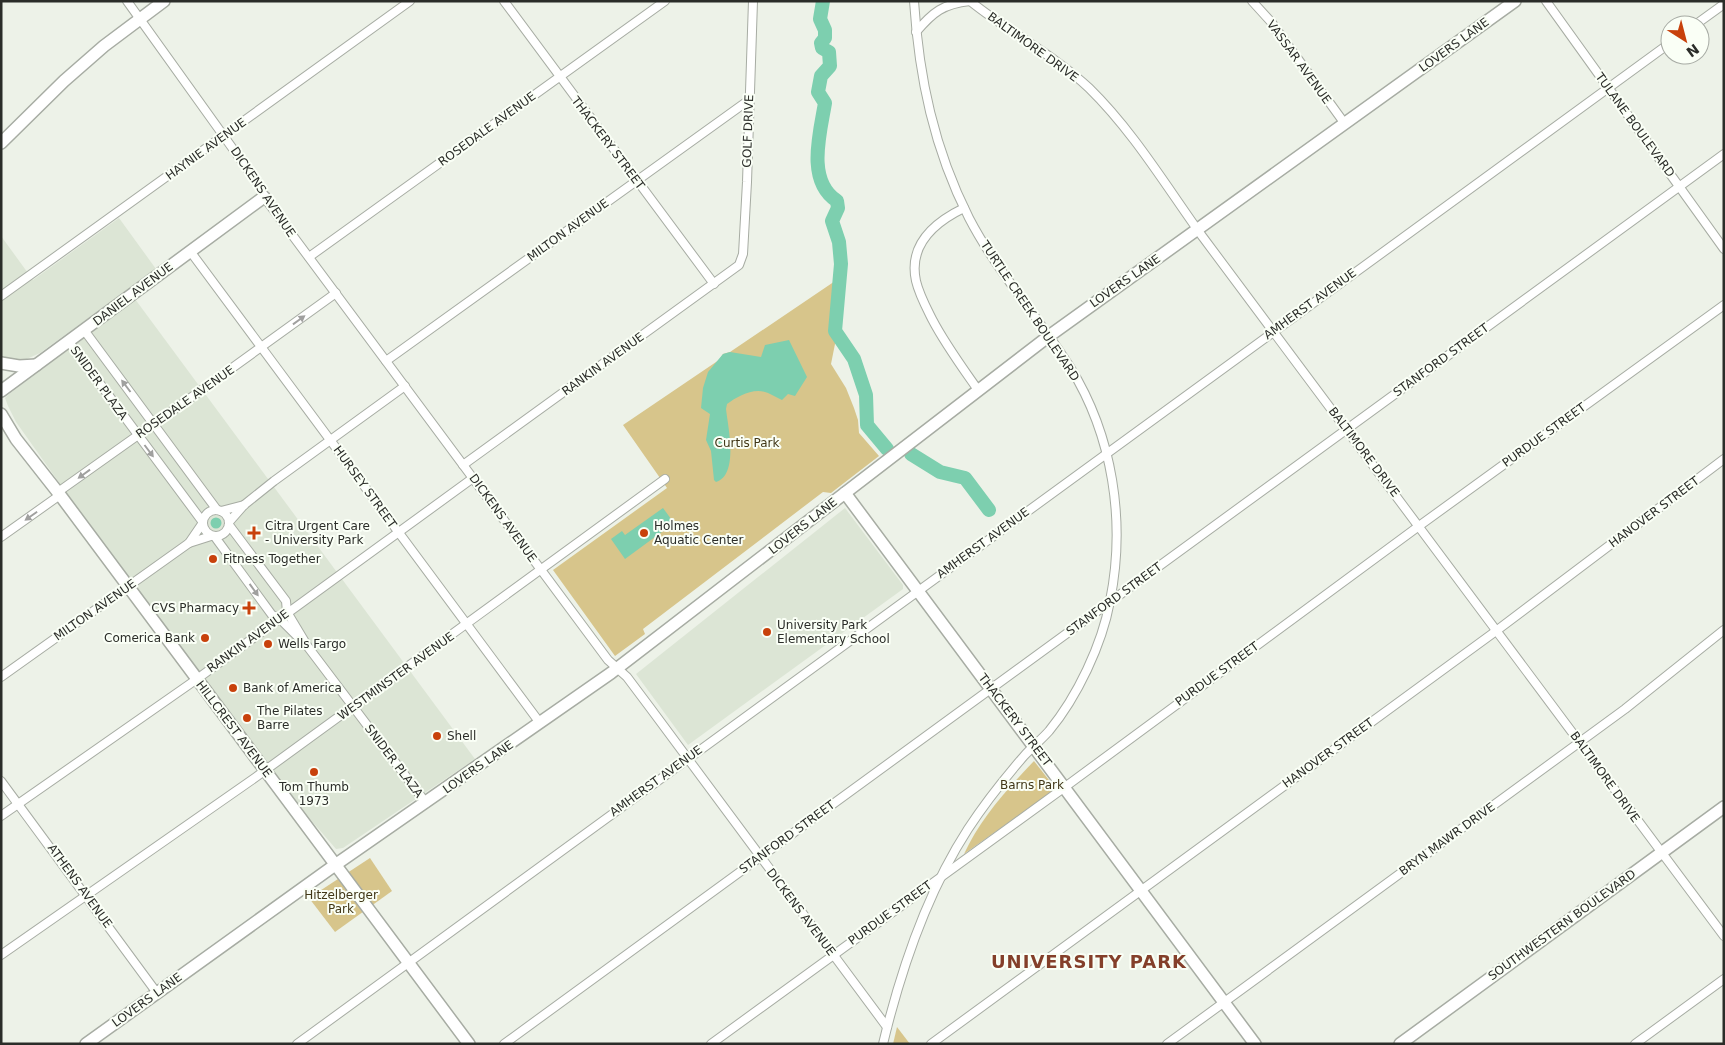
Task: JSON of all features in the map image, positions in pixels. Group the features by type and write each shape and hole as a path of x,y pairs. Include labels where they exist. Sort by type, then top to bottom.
{"street":[{"name":"DICKENS AVENUE","path":"128,1 261,188 264,198 608,660 627,677 887,1027"},
{"path":"1,143 64,81 104,46 164,1"},
{"name":"HAYNIE AVENUE","path":"1,296 410,1"},
{"name":"THACKERY STREET","path":"504,1 559,78 714,284"},
{"name":"ROSEDALE AVENUE","path":"309,257 665,1"},
{"name":"GOLF DRIVE","path":"742,261 747,182 753,1"},
{"name":"TURTLE CREEK BOULEVARD","path":"883,1044 913,942 928,902 941,875 960,841 987,801 1027,752 1048,732 1061,715 1080,682 1100,636 1110,602 1116,570 1117,520 1112,475 1092,408 1069,365 999,269 964,208 942,153 930,116 916,32 914,1"},
{"name":"BALTIMORE DRIVE","path":"916,32 931,15 940,9 952,3 970,1 1045,53 1088,88 1125,129 1198,230 1724,936"},
{"name":"VASSAR AVENUE","path":"1252,1 1272,24 1344,124"},
{"name":"LOVERS LANE","path":"86,1044 335,865 618,668 1049,336 1515,1"},
{"name":"TULANE BOULEVARD","path":"1546,1 1724,249"},
{"path":"1709,15 1724,4"},
{"name":"AMHERST AVENUE","path":"297,1044 1660,50"},
{"name":"MILTON AVENUE","path":"386,361 749,100"},
{"name":"STANFORD STREET","path":"504,1044 1724,154"},
{"name":"DANIEL AVENUE","path":"1,391 264,198"},
{"path":"964,208 947,216 928,233 918,252 915,272 920,293 936,327 978,390"},
{"name":"HURSEY STREET","path":"190,251 540,723"},
{"name":"RANKIN AVENUE","path":"463,464 737,268 742,261"},
{"name":"ROSEDALE AVENUE","path":"1,537 138,435 336,293"},
{"name":"PURDUE STREET","path":"711,1044 1724,305"},
{"name":"SNIDER PLAZA","path":"84,330 219,510"},
{"name":"SNIDER PLAZA","path":"69,342 202,522"},
{"path":"1,363 19,366 36,365"},
{"path":"244,505 207,513 202,522 205,532 213,536 224,534 229,524 244,505 405,386"},
{"name":"HILLCREST AVENUE","path":"1,414 16,439 469,1044"},
{"name":"HANOVER STREET","path":"930,1044 1496,631 1724,458"},
{"name":"RANKIN AVENUE","path":"1,816 197,679 473,478"},
{"name":"WESTMINSTER AVENUE","path":"1,954 265,771 665,479"},
{"name":"THACKERY STREET","path":"845,493 1255,1044"},
{"path":"219,510 227,516 229,524"},
{"name":"MILTON AVENUE","path":"189,543 202,522"},
{"name":"SNIDER PLAZA","path":"229,524 286,601 287,612 308,647 426,803"},
{"name":"MILTON AVENUE","path":"1,677 189,543 213,536"},
{"name":"SNIDER PLAZA","path":"213,536 269,611 279,618 308,647"},
{"name":"BRYN MAWR DRIVE","path":"1167,1044 1580,742 1655,686 1724,630"},
{"name":"ATHENS AVENUE","path":"1,781 157,992"},
{"name":"SOUTHWESTERN BOULEVARD","path":"1400,1044 1724,807"},
{"path":"1635,1044 1724,979"}],"shaded area":[{"path":"119,218 156,269 40,353 22,361 10,361 1,356 1,236 33,280"},
{"path":"135,299 475,759 343,848 336,849 275,773 65,491 16,422 8,406 5,398 9,394"},
{"path":"789,340 807,377 795,396 788,394 782,400 763,391 757,391 741,395 727,404 730,461 728,470 723,478 716,482 714,480 711,451 706,440 710,414 701,408 703,388 708,372 723,354 730,352 761,357 765,345"},
{"name":"Holmes Aquatic Center","path":"663,508 674,523 625,559 611,539 622,531 625,535"},
{"name":"University Park Elementary School","path":"845,508 903,585 903,589 688,745 636,674"},
{"path":"216,517 222,523 216,529 210,523"}],"green space":[{"name":"Curtis Park","path":"844,275 841,325 831,364 846,388 858,420 859,433 879,456 831,493 823,492 643,629 645,634 615,656 553,570 667,488 623,425 719,360 723,354 730,352"},
{"name":"Barns Park","path":"1034,761 1056,789 964,854 986,817"},
{"name":"Hitzelberger Park","path":"370,858 392,891 335,932 309,898"},
{"path":"897,1027 910,1044 893,1044"}],"waterway":[{"path":"823,1 820,19 825,30 825,38 821,43 822,48 829,52 830,66 821,76 818,92 825,103 818,142 818,169 821,181 827,192 837,201 838,208 832,221 839,242 841,264 835,331 854,359 866,395 867,425 887,449"},
{"path":"911,454 940,472 965,478 989,510"}],"place":[{"name":"Citra Urgent Care - University Park","path":"254,533"},
{"name":"Holmes Aquatic Center","path":"644,533"},
{"name":"Fitness Together","path":"213,559"},
{"name":"CVS Pharmacy","path":"249,608"},
{"name":"University Park Elementary School","path":"767,632"},
{"name":"Comerica Bank","path":"205,638"},
{"name":"Wells Fargo","path":"268,644"},
{"name":"Bank of America","path":"233,688"},
{"name":"The Pilates Barre","path":"247,718"},
{"name":"Shell","path":"437,736"},
{"name":"Tom Thumb 1973","path":"314,772"}],"district":[{"name":"UNIVERSITY PARK","path":"1089,961"}]}
